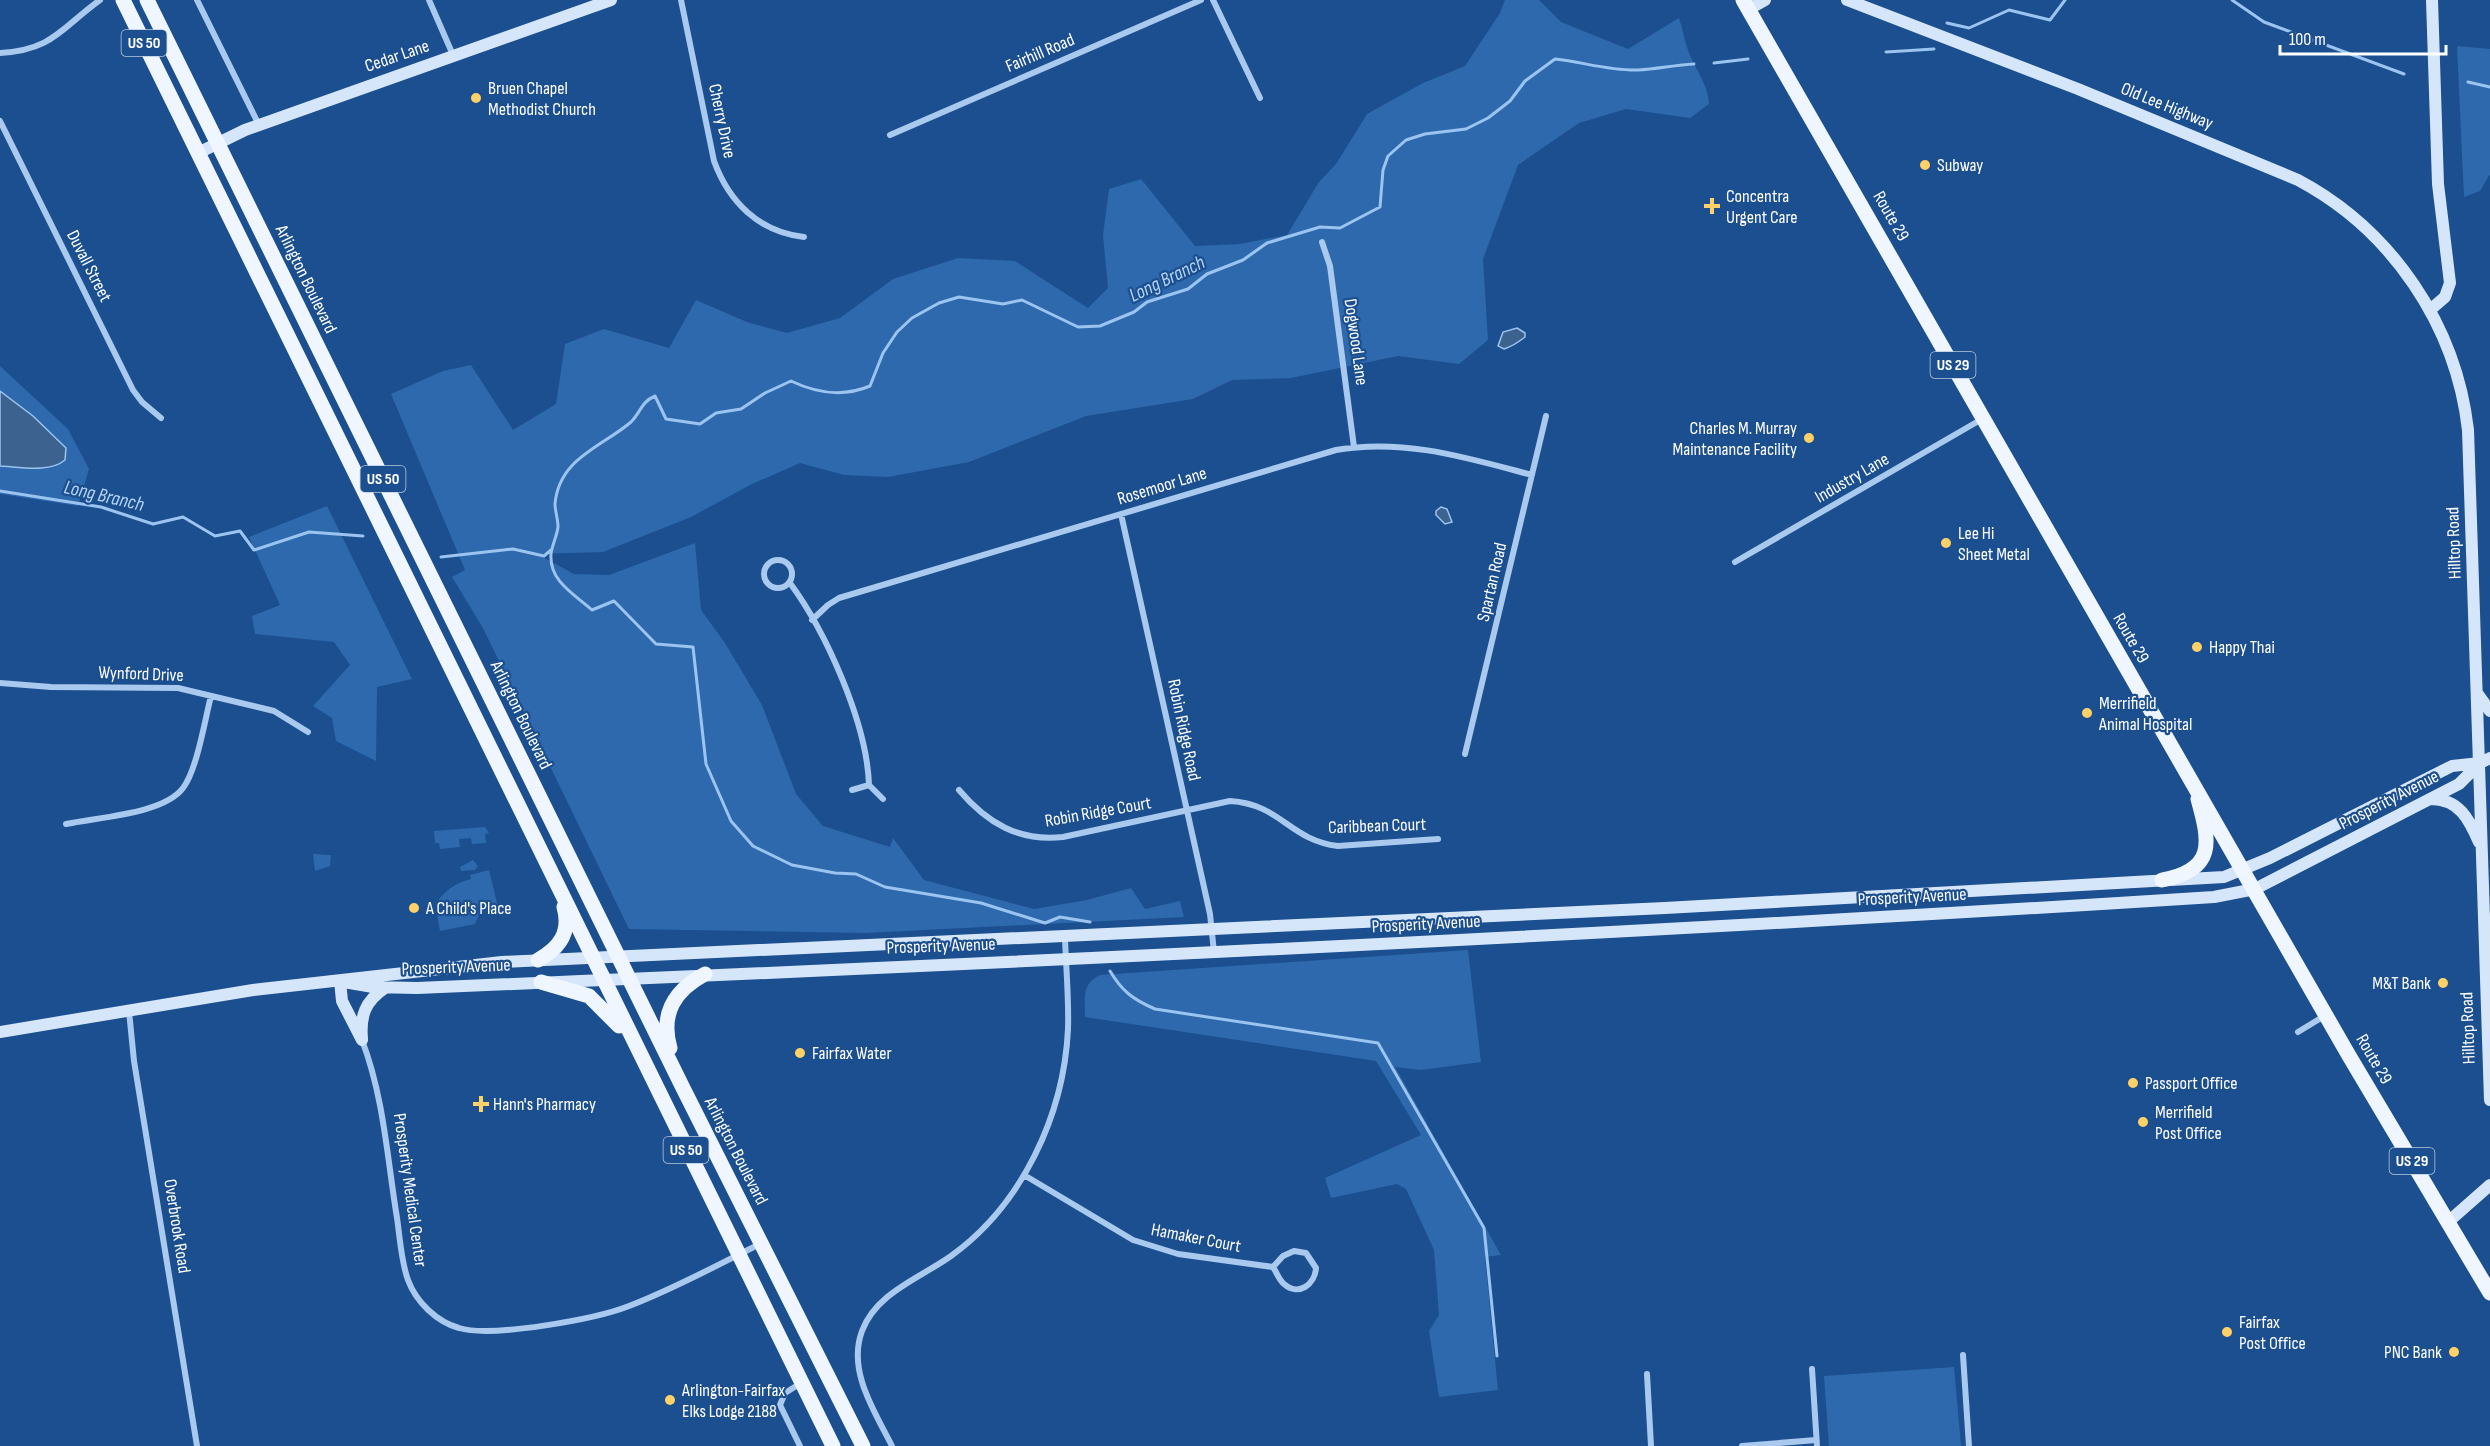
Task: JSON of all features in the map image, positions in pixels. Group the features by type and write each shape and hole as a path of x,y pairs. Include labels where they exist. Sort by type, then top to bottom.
{"main road":[{"name":"US 50","path":"123,0 833,1446"},
{"name":"Arlington Boulevard","path":"147,0 683,1088 863,1446"},
{"name":"Cedar Lane","path":"198,153 259,126 611,0"},
{"path":"1746,5 1765,0"},
{"name":"Old Lee Highway","path":"1847,0 2078,89 2318,190 2362,223 2400,266 2430,310"},
{"path":"2430,310 2445,297 2450,283 2438,184 2432,0"},
{"name":"Route 29","path":"1746,5 2245,870 2326,1015 2490,1293"},
{"name":"Hilltop Road","path":"2430,310 2453,357 2466,408 2477,693 2485,760 2481,846 2490,1100"},
{"path":"2477,693 2490,711"},
{"name":"Prosperity Avenue","path":"340,981 385,988 1066,959 1667,930 2214,897 2254,889 2459,784 2485,760"},
{"name":"Prosperity Avenue","path":"0,1032 253,990 433,968 538,960 1212,931 2224,877 2245,870 2452,766 2485,760"},
{"path":"2162,880 2197,867 2205,854 2206,830 2193,782"},
{"path":"2431,799 2446,801 2458,807 2468,819 2481,846"},
{"path":"538,960 557,947 565,934 566,918 558,887"},
{"path":"683,1088 667,1039 666,1017 682,989 705,974"},
{"path":"340,981 340,993 346,1012 362,1040"},
{"path":"541,982 590,996 602,1006 634,1044"},
{"path":"362,1040 361,1021 364,1010 372,998 385,988"},
{"path":"2448,1222 2490,1185"}],"street":[{"path":"0,53 23,51 50,41 100,0"},
{"path":"197,0 259,126"},
{"path":"429,0 453,55"},
{"name":"Cherry Drive","path":"681,0 714,161 720,177 728,192 751,216 780,232 804,237"},
{"name":"Fairhill Road","path":"890,135 1201,0"},
{"path":"1213,0 1260,98"},
{"name":"Duvall Street","path":"0,121 133,390 142,402 160,418"},
{"name":"Dogwood Lane","path":"1322,242 1330,266 1354,447"},
{"name":"Spartan Road","path":"1465,754 1546,416"},
{"name":"Industry Lane","path":"1734,562 1983,419"},
{"name":"Rosemoor Lane","path":"812,620 828,604 839,598 1302,459 1354,447 1375,445 1431,451 1532,475"},
{"name":"Robin Ridge Road","path":"1121,514 1212,931 1214,952"},
{"path":"790,583 778,589 770,588 764,570 766,565 777,559 785,561 790,572 790,583 812,620 853,707 869,771 869,785 883,799"},
{"name":"Wynford Drive","path":"0,683 51,687 157,686 274,711 308,732"},
{"path":"66,824 156,806 176,796 190,777 211,696"},
{"path":"852,790 869,785"},
{"name":"Robin Ridge Court","path":"959,790 992,821 1012,832 1037,837 1063,837 1185,810"},
{"name":"Caribbean Court","path":"1185,810 1230,801 1249,802 1265,808 1308,839 1338,846 1438,839"},
{"path":"892,1446 859,1372 858,1358 862,1330 882,1301 938,1265 975,1236 1024,1175 1045,1135 1062,1078 1068,1029 1065,938"},
{"name":"Overbrook Road","path":"129,1011 134,1061 197,1446"},
{"path":"2298,1032 2326,1015"},
{"name":"Prosperity Medical Center","path":"362,1040 382,1109 405,1268 419,1299 441,1320 458,1328 481,1331 589,1317 636,1303 761,1244"},
{"name":"Hamaker Court","path":"1024,1175 1133,1240 1178,1254 1273,1267"},
{"path":"1300,1251 1306,1253 1315,1262 1316,1274 1309,1285 1297,1289 1285,1285 1273,1267 1288,1253 1300,1251"},
{"path":"1963,1355 1969,1446"},
{"path":"1742,1446 1817,1443 1812,1369"},
{"path":"1647,1374 1652,1446"},
{"path":"800,1446 780,1405 785,1393 801,1383"}],"shaded area":[{"path":"1505,0 1539,0 1561,22 1628,49 1679,18 1688,50 1704,83 1709,104 1690,118 1626,109 1579,123 1518,165 1483,259 1488,340 1459,364 1398,356 1291,378 1232,380 1193,399 1086,416 969,462 888,477 844,475 800,463 750,485 691,517 603,552 537,554 574,574 609,575 695,543 701,610 725,643 762,705 796,794 823,826 890,847 893,838 924,880 1034,909 1087,900 1131,888 1145,909 1180,901 1184,917 866,933 629,929 483,628 452,577 465,570 391,394 443,371 471,365 513,430 556,404 565,344 604,329 669,348 696,300 747,322 787,333 840,318 893,279 958,258 1015,261 1088,308 1108,288 1103,235 1109,189 1141,179 1195,246 1240,244 1287,235 1319,182 1336,164 1367,114 1423,83 1465,66 1500,13"},
{"path":"2457,46 2490,49 2490,174 2480,191 2464,197"},
{"path":"1517,328 1525,333 1525,337 1504,349 1498,346 1503,332"},
{"path":"0,366 68,429 89,469 78,506 0,494"},
{"path":"0,391 33,416 66,448 65,460 43,468 0,466"},
{"path":"327,506 412,679 377,687 376,761 336,741 332,718 313,706 350,665 334,642 255,634 252,616 280,605 249,537"},
{"path":"1441,507 1447,509 1452,522 1445,524 1436,515 1436,511"},
{"path":"485,827 489,833 485,834 486,843 472,844 471,838 459,839 460,847 440,849 439,843 435,843 434,831"},
{"path":"313,854 331,855 330,866 315,871"},
{"path":"473,860 478,866 475,870 461,871 460,867"},
{"path":"489,870 498,907 480,912 475,924 440,931 435,904 439,899 455,885 471,879 470,875"},
{"path":"1468,950 1481,1062 1421,1070 1395,1067 1501,1255 1485,1257 1498,1390 1439,1397 1429,1331 1439,1315 1434,1250 1406,1189 1397,1184 1331,1198 1325,1178 1421,1135 1376,1061 1085,1017 1085,993 1090,983 1100,975"},
{"path":"1954,1367 1961,1446 1829,1446 1824,1376"}],"waterway":[{"name":"Long Branch","path":"1947,23 1969,28 2009,10 2050,20 2065,0"},
{"name":"Long Branch","path":"2232,0 2264,22 2404,74"},
{"name":"Long Branch","path":"1886,52 1934,49"},
{"name":"Long Branch","path":"1090,922 1060,917 1045,923 981,903 885,887 856,874 835,873 792,865 753,846 731,821 706,764 693,647 656,644 614,601 592,610 564,586 554,572 551,554 558,527 555,504 558,488 564,475 584,455 631,422 644,404 655,396 666,419 700,424 716,413 741,409 765,393 791,381 830,392 850,392 870,386 883,353 897,332 912,318 939,303 959,297 1003,304 1022,300 1078,327 1100,326 1134,312 1147,302 1188,289 1207,274 1243,260 1267,243 1320,227 1340,228 1380,207 1383,170 1388,156 1406,140 1425,134 1466,129 1488,118 1510,101 1525,81 1555,59 1628,70 1694,64"},
{"name":"Long Branch","path":"1714,63 1748,59"},
{"name":"Long Branch","path":"2468,82 2490,87"},
{"name":"Long Branch","path":"0,491 101,507 153,524 183,517 215,536 240,531 254,550 309,532 363,536"},
{"path":"441,557 513,549 544,556 551,550"},
{"path":"1110,971 1128,994 1155,1009 1378,1043 1484,1228 1497,1356"}],"place":[{"name":"Bruen Chapel Methodist Church","path":"476,98"},
{"name":"Subway","path":"1925,165"},
{"name":"Concentra Urgent Care","path":"1712,206"},
{"name":"Charles M. Murray Maintenance Facility","path":"1809,438"},
{"name":"Lee Hi Sheet Metal","path":"1946,543"},
{"name":"Happy Thai","path":"2197,647"},
{"name":"Merrifield Animal Hospital","path":"2087,713"},
{"name":"A Child's Place","path":"414,908"},
{"name":"M&T Bank","path":"2443,983"},
{"name":"Fairfax Water","path":"800,1053"},
{"name":"Passport Office","path":"2133,1083"},
{"name":"Hann's Pharmacy","path":"481,1104"},
{"name":"Merrifield Post Office","path":"2143,1122"},
{"name":"Fairfax Post Office","path":"2227,1332"},
{"name":"PNC Bank","path":"2454,1352"},
{"name":"Arlington-Fairfax Elks Lodge 2188","path":"670,1400"}]}
